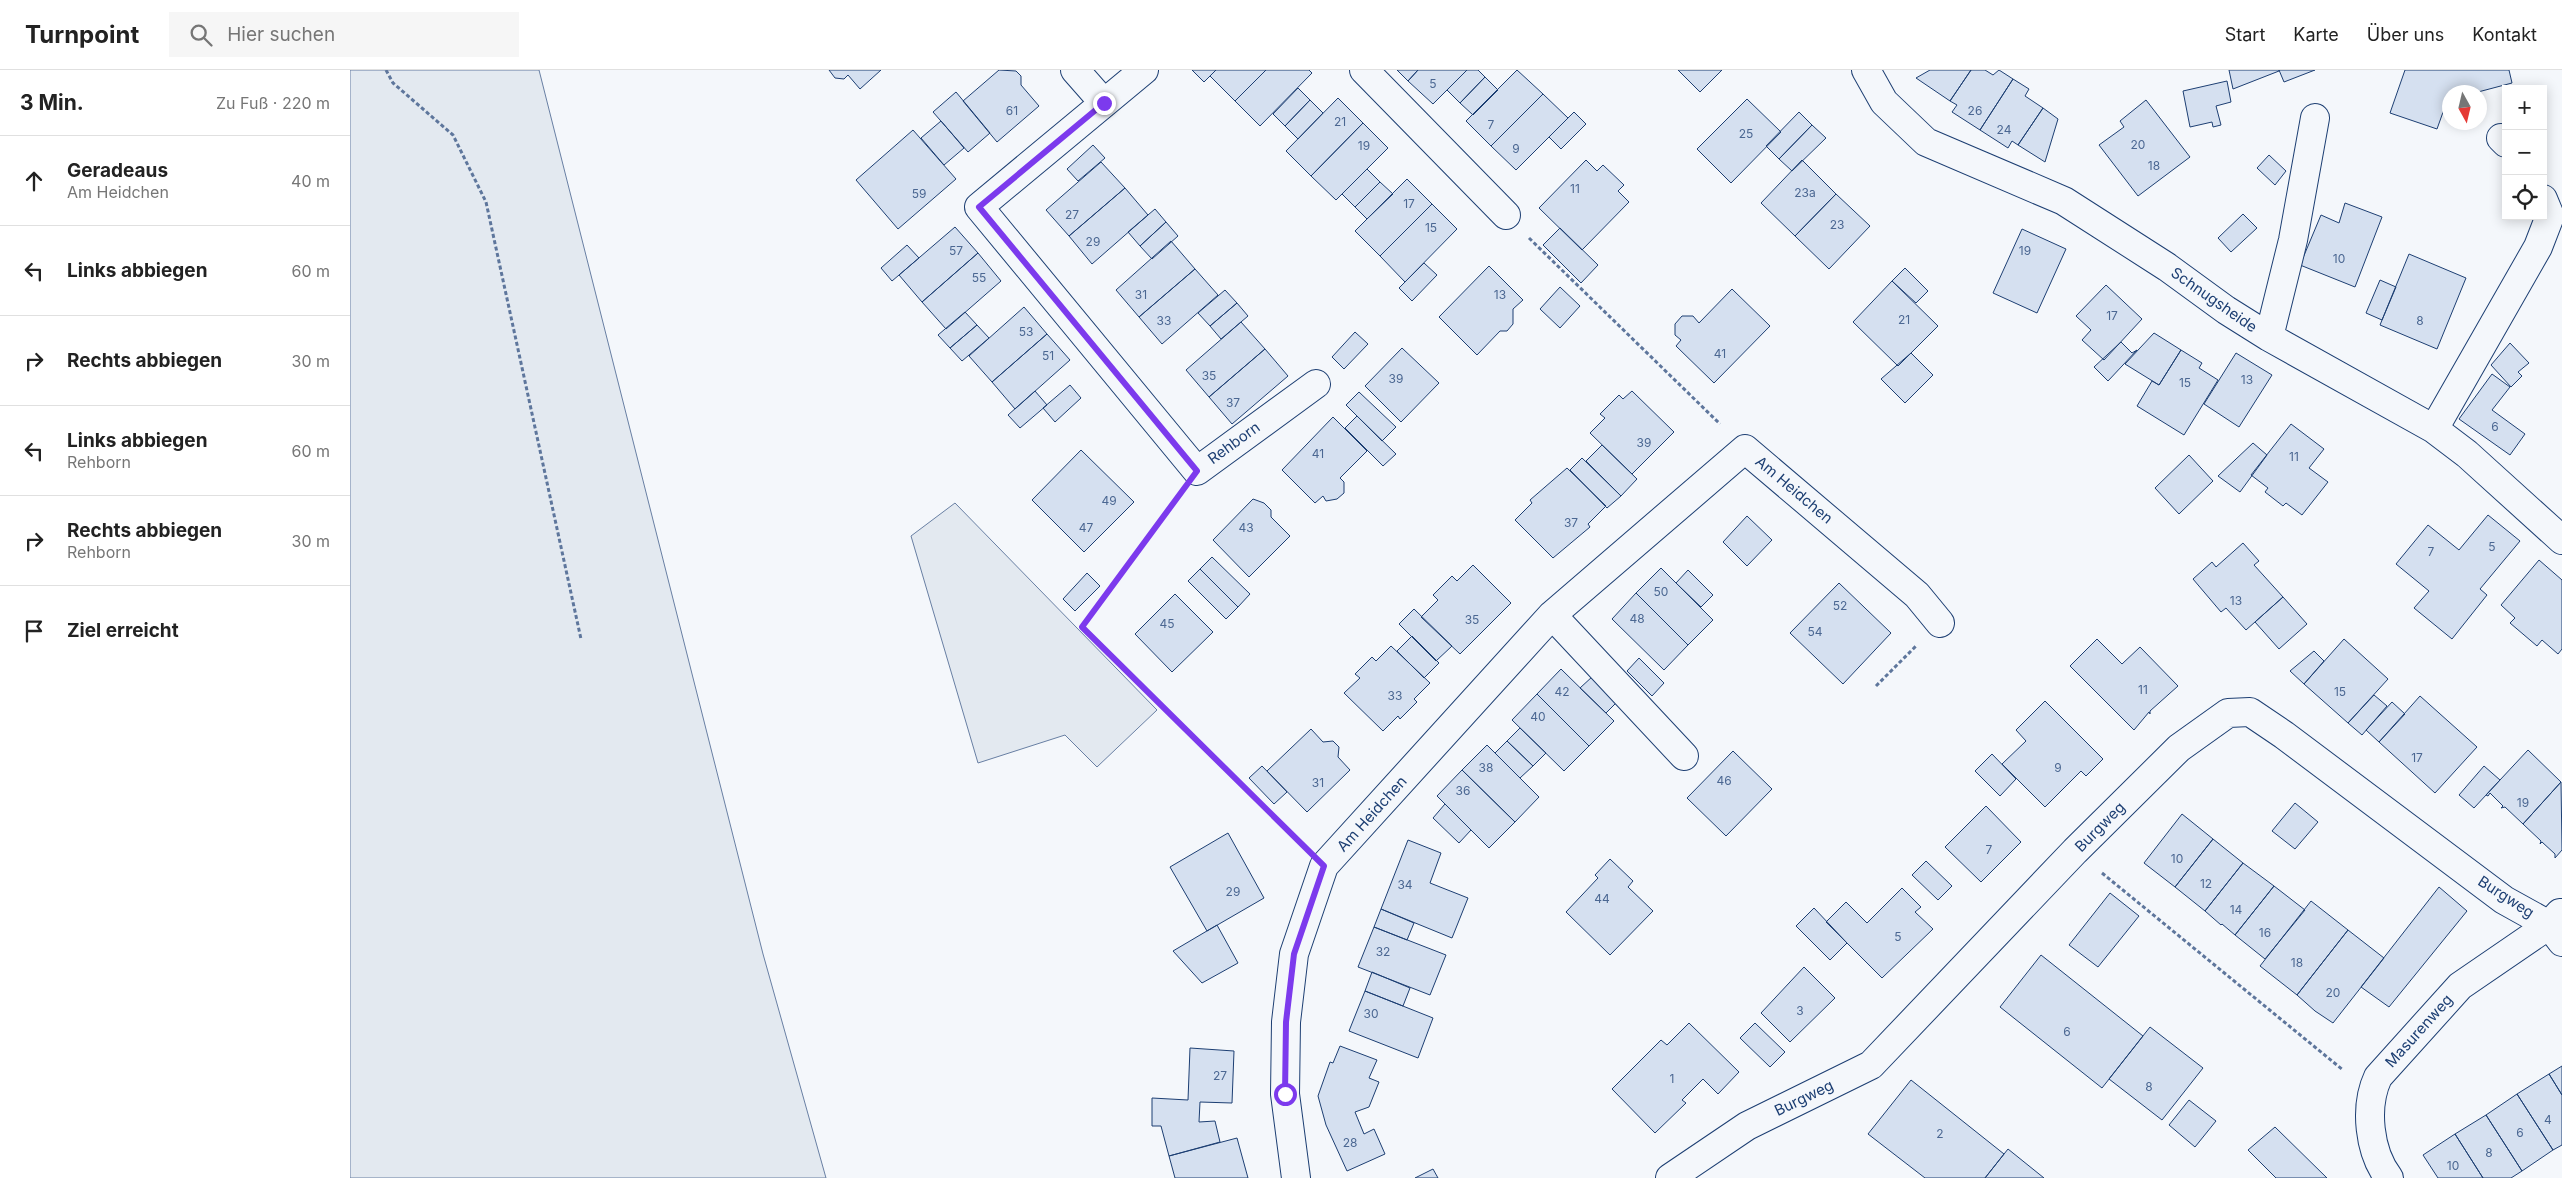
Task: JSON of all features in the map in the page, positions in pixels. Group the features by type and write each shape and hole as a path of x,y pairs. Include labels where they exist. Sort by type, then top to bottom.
{"street":[{"path":"1075,70 1104,103"},
{"name":"Rehborn","path":"1144,70 979,207 1197,471 1316,384"},
{"path":"1364,70 1506,215"},
{"name":"Schnugsheide","path":"1866,70 1884,102 1926,142 2064,201 2167,267 2226,310 2269,338 2434,429 2467,454 2562,540"},
{"path":"2269,338 2293,240 2315,118"},
{"path":"2434,429 2538,246 2550,216 2547,209"},
{"name":"Am Heidchen","path":"1296,1178 1285,1094 1286,1022 1294,954 1324,866 1552,615 1745,449 1917,595 1940,623"},
{"path":"1552,615 1684,756"},
{"name":"Burgweg","path":"1670,1178 1747,1126 1871,1065 2075,851 2179,748 2228,713 2250,712 2504,900 2558,926"},
{"name":"Masurenweg","path":"2389,1178 2379,1164 2371,1128 2372,1092 2378,1077 2460,986 2558,926"}],"path":[{"path":"386,70 393,83 453,135 486,202 581,639"},
{"path":"1506,215 1745,449"},
{"path":"1197,471 1082,627 1324,866"},
{"path":"1876,686 1940,623"},
{"path":"2075,851 2318,1051 2372,1092"}],"shaded area":[{"path":"350,70 539,70 763,954 826,1178 350,1178"},
{"path":"955,503 1157,710 1097,767 1065,735 978,763 911,536"}],"building":[{"path":"829,70 881,70 860,89 848,75 844,79 835,78"},
{"path":"999,70 1016,71 1021,76 1021,85 1039,106 997,142 963,101"},
{"path":"1192,70 1216,70 1204,82"},
{"path":"1216,70 1266,70 1235,101 1210,76"},
{"path":"1266,70 1309,70 1312,73 1260,126 1235,101"},
{"path":"1397,70 1418,70 1408,81"},
{"path":"1418,70 1467,70 1433,104 1408,81"},
{"path":"1467,70 1478,70 1485,77 1460,103 1447,90"},
{"path":"1517,70 1543,94 1491,146 1466,121"},
{"path":"1678,70 1722,70 1700,92"},
{"path":"1930,70 1971,70 1950,101 1916,78"},
{"path":"1971,70 1985,70 1993,75 1999,70 2013,79 1980,130 1952,112 1957,105 1950,101"},
{"path":"2229,70 2279,70 2279,71 2233,89"},
{"path":"2279,70 2315,70 2284,82"},
{"path":"2405,70 2509,70 2512,83 2487,90 2487,85 2442,85 2442,115 2437,129 2390,113"},
{"path":"1485,77 1498,90 1473,115 1460,103"},
{"path":"2013,79 2029,89 2025,96 2043,108 2018,145 2012,141 2008,148 1980,130"},
{"path":"2227,81 2231,102 2216,106 2221,125 2213,127 2212,122 2190,127 2183,91"},
{"path":"1298,88 1310,100 1285,126 1273,114"},
{"path":"956,92 990,133 968,152 933,112"},
{"path":"1543,94 1568,118 1516,170 1491,146"},
{"path":"1338,98 1363,123 1311,176 1286,151"},
{"path":"1747,99 1781,132 1731,183 1697,149"},
{"path":"1310,100 1323,113 1298,139 1285,126"},
{"path":"2146,100 2190,157 2138,196 2099,145 2124,127 2120,121"},
{"path":"2043,108 2058,119 2045,162 2018,145"},
{"path":"1574,112 1586,124 1561,149 1549,137"},
{"path":"1799,112 1812,125 1779,159 1766,146"},
{"path":"941,121 964,148 944,165 921,138"},
{"path":"1363,123 1388,148 1336,200 1311,176"},
{"path":"1812,125 1826,138 1792,171 1779,159"},
{"path":"913,130 956,179 898,229 856,180"},
{"path":"1093,145 1105,158 1078,181 1067,169"},
{"path":"2269,155 2286,171 2275,185 2257,168"},
{"path":"1586,160 1597,171 1603,165 1624,185 1618,191 1629,202 1582,250 1539,208"},
{"path":"1802,160 1836,194 1795,236 1761,203"},
{"path":"1101,162 1125,188 1069,236 1046,210"},
{"path":"1367,169 1380,182 1355,207 1342,194"},
{"path":"1407,179 1432,204 1380,256 1355,231"},
{"path":"1380,182 1393,194 1367,219 1355,207"},
{"path":"1125,188 1148,215 1092,264 1069,236"},
{"path":"1836,194 1870,226 1829,269 1795,236"},
{"path":"2345,203 2382,217 2355,287 2300,265 2321,215 2339,223"},
{"path":"1432,204 1457,229 1405,282 1380,256"},
{"path":"1155,209 1166,222 1140,246 1128,232"},
{"path":"2243,214 2257,228 2231,252 2218,238"},
{"path":"1166,222 1178,236 1152,259 1140,246"},
{"path":"955,227 978,253 922,302 899,275"},
{"path":"1560,228 1598,265 1581,283 1543,245"},
{"path":"2022,229 2066,249 2037,313 1993,293"},
{"path":"1171,241 1195,269 1139,317 1116,290"},
{"path":"907,245 919,258 892,281 881,268"},
{"path":"978,253 1001,281 946,329 922,302"},
{"path":"2409,254 2466,278 2437,349 2380,325"},
{"path":"1424,263 1437,275 1412,301 1399,288"},
{"path":"1489,266 1523,300 1513,309 1513,324 1507,331 1500,331 1477,355 1439,317"},
{"path":"1905,268 1928,291 1916,303 1892,281"},
{"path":"1195,269 1218,295 1162,344 1139,317"},
{"path":"2380,280 2396,287 2382,320 2366,313"},
{"path":"1892,281 1938,326 1898,366 1853,322"},
{"path":"2106,285 2142,319 2104,360 2082,340 2091,330 2076,316"},
{"path":"1560,287 1580,306 1560,328 1540,309"},
{"path":"1732,289 1770,326 1714,383 1676,346 1681,340 1675,335 1675,324 1682,316 1693,316 1699,323"},
{"path":"1225,290 1237,303 1210,326 1198,313"},
{"path":"1237,303 1248,316 1221,339 1210,326"},
{"path":"1024,307 1047,334 992,382 969,356"},
{"path":"965,312 977,325 950,348 938,335"},
{"path":"1241,322 1265,349 1209,397 1186,370"},
{"path":"977,325 989,338 962,361 950,348"},
{"path":"1355,332 1368,344 1344,369 1332,357"},
{"path":"2154,333 2181,350 2159,385 2125,364"},
{"path":"1047,334 1070,360 1015,409 992,382"},
{"path":"2121,342 2132,353 2137,350 2108,381 2094,367"},
{"path":"2510,343 2529,363 2518,372 2522,376 2511,387 2491,365"},
{"path":"1402,348 1439,383 1401,422 1365,386"},
{"path":"1265,349 1288,376 1232,424 1209,397"},
{"path":"2181,350 2202,363 2199,368 2218,380 2184,435 2137,406 2152,381 2159,385"},
{"path":"1911,353 1933,375 1905,403 1881,379"},
{"path":"2236,353 2272,375 2239,427 2204,404"},
{"path":"2492,374 2510,387 2492,410 2525,434 2510,455 2459,419"},
{"path":"1070,385 1081,398 1055,422 1043,408"},
{"path":"1035,391 1047,405 1020,428 1008,415"},
{"path":"1632,391 1674,432 1632,474 1590,433 1605,418 1600,414 1619,395 1623,399"},
{"path":"1359,392 1396,427 1382,441 1346,405"},
{"path":"1357,416 1396,454 1383,466 1345,428"},
{"path":"1333,417 1367,451 1340,478 1344,482 1344,493 1337,499 1326,501 1323,496 1315,503 1282,470"},
{"path":"2291,424 2324,449 2309,468 2328,482 2302,515 2286,503 2283,506 2265,492 2268,488 2251,475"},
{"path":"2253,443 2267,455 2240,492 2218,476"},
{"path":"1602,445 1637,479 1621,496 1586,461"},
{"path":"1081,450 1134,502 1084,552 1032,500"},
{"path":"2189,455 2213,481 2179,514 2155,488"},
{"path":"1582,458 1621,496 1607,508 1570,470"},
{"path":"1567,468 1606,506 1588,524 1590,527 1553,558 1515,520 1532,503 1530,500"},
{"path":"1253,499 1264,503 1271,510 1271,517 1290,536 1249,577 1213,540"},
{"path":"2488,515 2520,541 2480,589 2487,595 2452,639 2414,608 2429,591 2396,564 2428,525 2459,550"},
{"path":"1747,516 1772,540 1747,566 1723,542"},
{"path":"2243,543 2259,561 2254,565 2283,597 2246,630 2226,608 2221,612 2193,579 2212,562 2216,567"},
{"path":"1212,557 1250,594 1238,607 1200,569"},
{"path":"2539,560 2562,580 2562,649 2558,654 2542,640 2537,646 2510,623 2515,618 2501,605"},
{"path":"1473,565 1511,603 1460,654 1421,617 1438,600 1433,595 1452,576 1457,581"},
{"path":"1661,568 1713,620 1688,645 1636,593"},
{"path":"1200,569 1238,607 1226,619 1188,581"},
{"path":"1688,570 1713,595 1701,607 1676,583"},
{"path":"1087,573 1100,586 1075,611 1063,599"},
{"path":"1839,583 1891,633 1843,684 1790,633"},
{"path":"1636,593 1688,645 1664,670 1612,619"},
{"path":"1175,594 1213,632 1172,672 1135,634"},
{"path":"2283,597 2307,624 2279,649 2255,622"},
{"path":"1414,609 1452,646 1436,661 1399,624"},
{"path":"1412,636 1439,663 1424,678 1397,651"},
{"path":"2097,639 2122,664 2140,647 2178,686 2150,711 2150,714 2149,712 2134,730 2070,666"},
{"path":"2344,639 2388,679 2348,723 2304,684"},
{"path":"1391,646 1430,683 1414,699 1417,702 1400,719 1398,716 1383,731 1344,693 1360,678 1355,674 1372,657 1376,661"},
{"path":"2314,651 2324,661 2304,684 2290,671"},
{"path":"1639,658 1664,683 1652,696 1627,671"},
{"path":"1561,669 1614,721 1589,746 1537,694"},
{"path":"1593,676 1618,701 1606,713 1580,688"},
{"path":"1537,694 1589,746 1564,771 1512,720"},
{"path":"2374,695 2387,706 2362,735 2348,723"},
{"path":"2420,696 2477,747 2435,793 2379,742"},
{"path":"2045,701 2103,759 2086,776 2081,771 2045,807 2002,764 2026,741 2016,730"},
{"path":"2392,702 2405,714 2379,742 2366,730"},
{"path":"1520,728 1546,753 1533,766 1507,741"},
{"path":"1311,729 1323,742 1333,741 1339,747 1338,757 1350,770 1307,812 1267,771"},
{"path":"1507,741 1533,766 1520,778 1495,753"},
{"path":"1487,745 1539,797 1515,822 1462,770"},
{"path":"2528,750 2561,782 2523,824 2505,807 2501,808 2503,806 2490,793 2488,796 2486,795"},
{"path":"1733,751 1772,789 1726,836 1687,798"},
{"path":"1992,754 2016,779 2000,796 1975,771"},
{"path":"1262,766 1287,792 1274,804 1249,778"},
{"path":"2484,766 2500,780 2474,808 2459,795"},
{"path":"1462,770 1515,822 1489,848 1437,796"},
{"path":"2561,782 2562,850 2555,858 2555,854 2542,842 2540,844 2541,841 2523,824"},
{"path":"2295,803 2318,822 2295,849 2272,831"},
{"path":"1445,804 1471,830 1459,843 1433,818"},
{"path":"1986,806 2021,842 1981,882 1945,847"},
{"path":"2182,814 2213,839 2175,887 2144,863"},
{"path":"1228,833 1264,898 1207,931 1170,867"},
{"path":"2213,839 2243,863 2205,911 2175,887"},
{"path":"1408,840 1441,853 1430,883 1468,898 1452,938 1381,909"},
{"path":"1610,859 1633,881 1628,887 1653,911 1610,955 1566,912 1598,878 1595,875"},
{"path":"1926,861 1952,886 1938,900 1912,875"},
{"path":"2243,863 2274,886 2235,935 2205,911"},
{"path":"2274,886 2305,910 2265,959 2235,935"},
{"path":"2439,887 2467,911 2389,1007 2361,987"},
{"path":"1902,888 1921,907 1915,912 1933,929 1882,978 1826,922 1846,902 1867,923"},
{"path":"2110,893 2139,916 2098,967 2069,945"},
{"path":"2311,901 2348,930 2297,995 2260,966"},
{"path":"1814,908 1847,943 1830,960 1796,926"},
{"path":"1381,909 1414,923 1407,940 1374,927"},
{"path":"1217,925 1238,963 1202,983 1173,951"},
{"path":"1374,927 1446,955 1430,995 1358,967"},
{"path":"2348,930 2384,958 2333,1023 2315,1011 2297,995"},
{"path":"2041,955 2143,1036 2102,1088 2000,1007"},
{"path":"1804,967 1835,998 1790,1042 1761,1013"},
{"path":"1372,972 1410,988 1403,1006 1365,991"},
{"path":"1365,991 1433,1018 1418,1058 1349,1031"},
{"path":"1689,1023 1739,1072 1718,1094 1703,1079 1682,1100 1686,1103 1655,1133 1612,1089 1661,1040 1667,1045"},
{"path":"1755,1023 1785,1052 1770,1067 1740,1038"},
{"path":"2150,1027 2203,1068 2162,1120 2109,1079"},
{"path":"1340,1046 1377,1060 1369,1078 1379,1082 1369,1107 1355,1112 1364,1134 1374,1129 1385,1154 1347,1171 1326,1125 1318,1096 1330,1062 1333,1063"},
{"path":"1190,1048 1234,1051 1232,1103 1200,1102 1199,1122 1215,1121 1220,1142 1169,1156 1161,1126 1152,1126 1152,1098 1188,1100"},
{"path":"2562,1066 2562,1095 2549,1074"},
{"path":"2549,1074 2562,1095 2562,1145 2553,1150 2517,1094"},
{"path":"1911,1080 2004,1154 1985,1178 1925,1178 1868,1134"},
{"path":"2517,1094 2553,1150 2522,1171 2486,1115"},
{"path":"2189,1100 2216,1121 2195,1147 2169,1125"},
{"path":"2486,1115 2522,1171 2511,1178 2483,1178 2455,1134"},
{"path":"2275,1127 2327,1178 2276,1178 2248,1150"},
{"path":"2455,1134 2483,1178 2438,1178 2423,1155"},
{"path":"1237,1138 1248,1178 1175,1178 1169,1156"},
{"path":"2008,1149 2044,1178 1985,1178"},
{"path":"1433,1169 1438,1178 1415,1178"}],"route":[{"path":"1104,103 979,207 1197,471 1082,627 1324,866 1294,954 1286,1022 1285,1094"}]}
